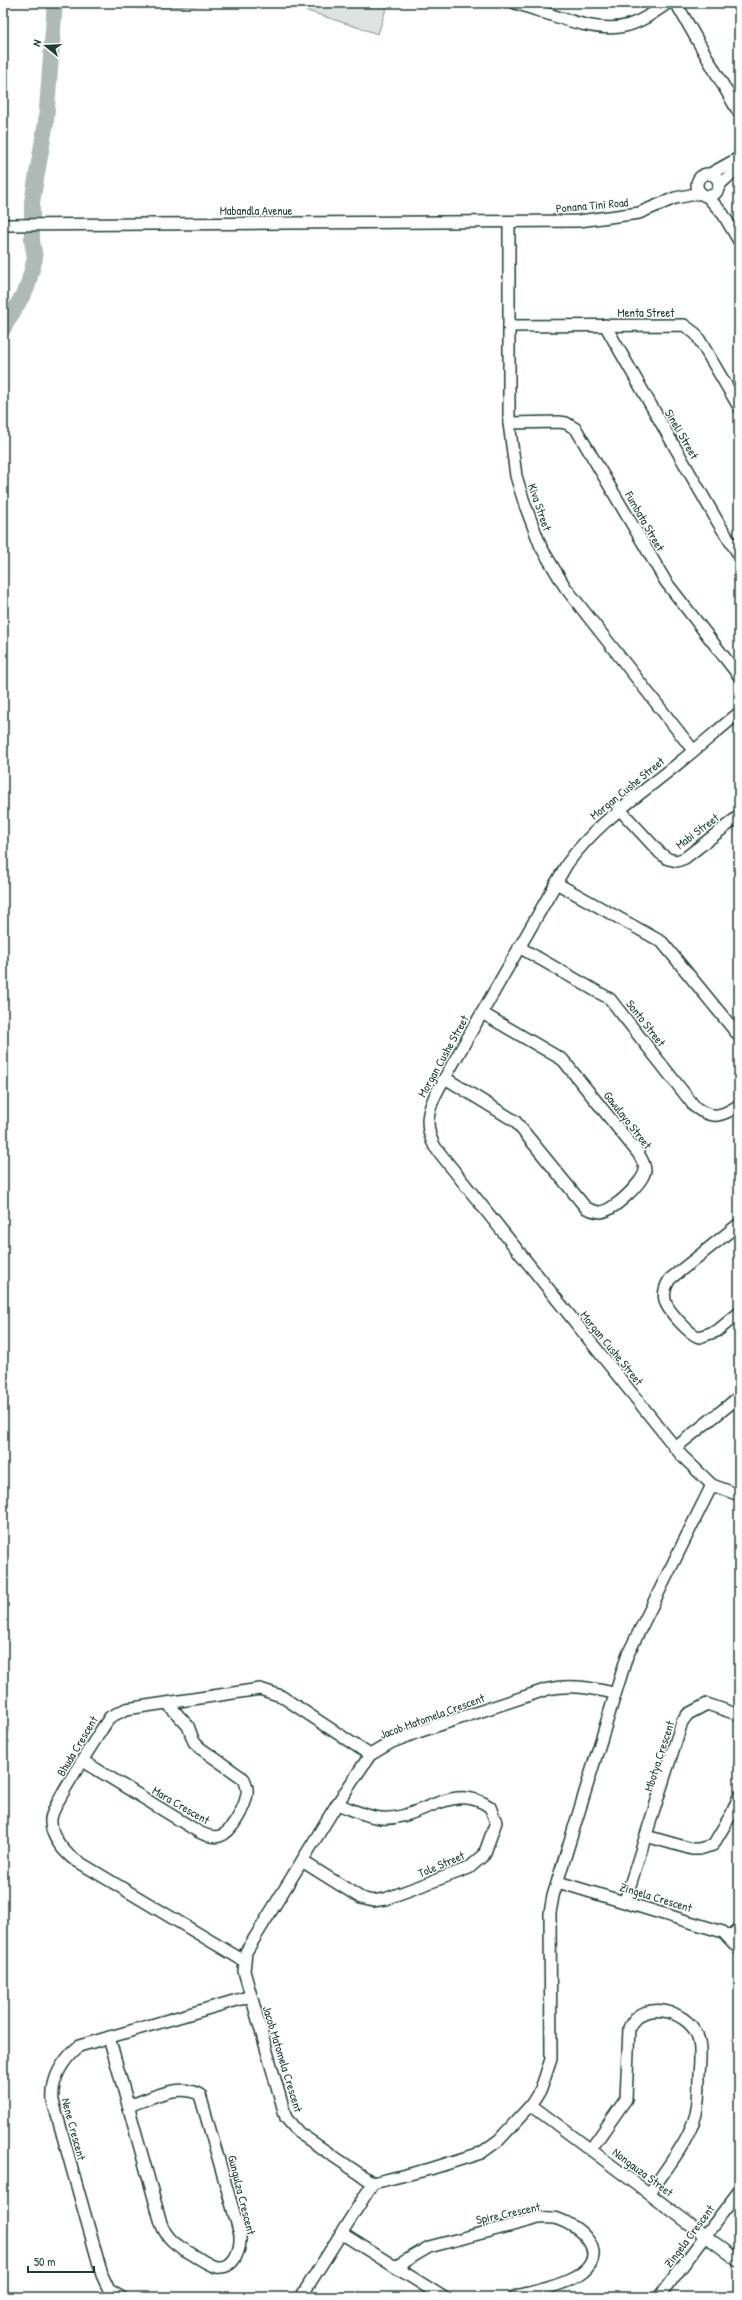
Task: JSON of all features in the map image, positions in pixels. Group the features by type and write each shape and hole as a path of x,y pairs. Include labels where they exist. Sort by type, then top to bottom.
{"street":[{"path":"515,3 590,25 612,28 632,23 668,3"},
{"path":"676,3 739,113"},
{"path":"711,191 698,188 698,181 702,175 710,174 739,158"},
{"path":"711,191 739,166"},
{"path":"710,174 716,178 711,191 739,241"},
{"name":"Ponana Tini Road","path":"675,198 698,181"},
{"name":"Ponana Tini Road","path":"509,222 579,222 619,217 639,213 675,198 711,191"},
{"name":"Mabandla Avenue","path":"4,225 509,222"},
{"name":"Kiva Street","path":"509,222 510,423 516,476 534,530 547,559 565,587 693,750"},
{"name":"Menta Street","path":"509,326 674,324 689,328 708,352 739,407"},
{"name":"Sineli Street","path":"605,325 719,524 739,554"},
{"name":"Fumbata Street","path":"510,423 559,422 566,423 576,429 666,582 739,676"},
{"name":"Morgan Cushe Street","path":"712,1485 695,1470 675,1448 435,1146 428,1127 428,1112 445,1078 519,947 556,883 583,842 621,807 681,762 693,750 739,713"},
{"name":"Mabi Street","path":"621,807 623,813 660,853 673,861 685,858 739,816"},
{"path":"556,883 662,942 739,1036"},
{"name":"Sonto Street","path":"519,947 610,999 702,1112 711,1116 718,1116 739,1105"},
{"name":"Gawulayo Street","path":"445,1078 515,1121 586,1208 602,1212 611,1208 642,1179 645,1171 645,1165 638,1153 563,1060 482,1013"},
{"path":"739,1224 670,1278 665,1290 664,1299 666,1304 680,1321 692,1334 699,1337 717,1331 739,1314"},
{"path":"675,1448 739,1398"},
{"path":"304,2296 341,2233 373,2183 430,2169 481,2153 499,2140 531,2104 541,2089 551,2059 550,1913 614,1694 634,1640 712,1485 739,1495"},
{"name":"Jacob Matomela Crescent","path":"373,2183 299,2133 286,2118 244,1971 244,1961 255,1935 337,1804 370,1755 392,1742 418,1732 548,1689 562,1686 578,1686 614,1694"},
{"name":"Bhuda Crescent","path":"244,1961 72,1858 60,1847 52,1830 53,1812 102,1729 116,1712 126,1709 168,1704 253,1690 270,1691 281,1696 370,1755"},
{"name":"Mara Crescent","path":"83,1762 199,1832 211,1836 225,1833 231,1827 242,1807 247,1794 247,1785 244,1779 196,1745 190,1734 188,1726 168,1704"},
{"name":"Mbotya Crescent","path":"625,1901 682,1722 688,1714 707,1704 739,1714"},
{"path":"646,1836 699,1850 713,1845 732,1813 739,1796"},
{"name":"Tole Street","path":"302,1861 361,1898 373,1901 385,1899 469,1868 484,1855 496,1822 490,1807 469,1797 451,1798 412,1813 381,1818 337,1804"},
{"name":"Zingela Crescent","path":"558,1882 715,1929 729,1937 739,1949"},
{"path":"729,1937 739,1929"},
{"name":"Nene Crescent","path":"121,2297 106,2293 52,2093 57,2074 70,2054 79,2046 251,1996"},
{"path":"591,2149 626,2099 629,2028 632,2022 638,2015 649,2011 660,2011 688,2022 694,2028 699,2042 698,2102 696,2114 686,2139 650,2193"},
{"name":"Gungulza Crescent","path":"109,2038 128,2106 166,2236 172,2242 215,2266 230,2264 239,2250 240,2234 200,2095 194,2091 182,2088 128,2106"},
{"name":"Nongauza Street","path":"531,2104 739,2261"},
{"name":"Zingela Crescent","path":"659,2297 739,2191"},
{"name":"Spire Crescent","path":"395,2267 429,2247 539,2218 558,2219 583,2233 591,2242 594,2249 592,2258 584,2272 572,2279 514,2297"},
{"path":"341,2233 443,2297"}],"shaded area":[{"path":"137,3 269,3 137,8"},
{"path":"283,3 388,3 378,34"}],"waterway":[{"path":"3,329 27,288 35,258 32,241 32,202 46,122 55,3"}]}
